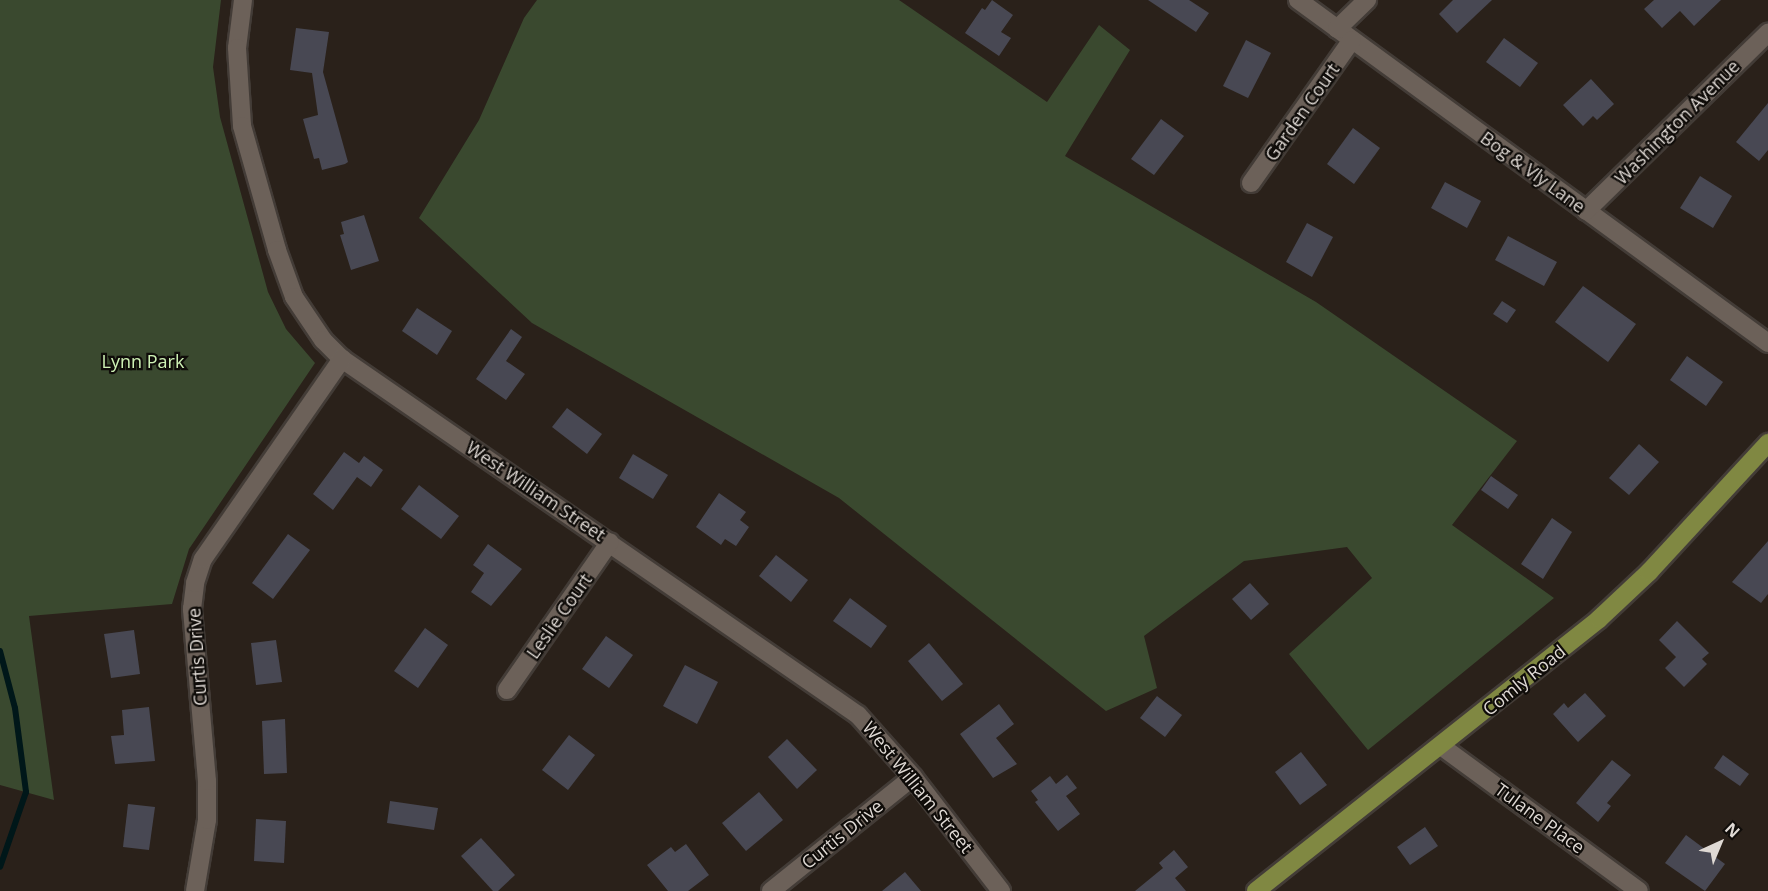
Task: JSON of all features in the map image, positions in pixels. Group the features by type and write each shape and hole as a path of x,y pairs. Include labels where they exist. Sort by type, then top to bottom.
{"main road":[{"name":"Comly Road","path":"1257,891 1599,620 1649,572 1768,443"}],"street":[{"name":"West William Street","path":"243,0 237,48 242,126 294,297 307,320 342,359 826,689 858,715 913,777 1001,891"},
{"name":"Bog & Vly Lane","path":"1298,0 1768,343"},
{"name":"Garden Court","path":"1251,183 1367,0"},
{"name":"Washington Avenue","path":"1587,211 1768,33"},
{"name":"Curtis Drive","path":"195,891 206,830 207,782 192,609 195,583 203,559 342,359"},
{"name":"Leslie Court","path":"507,690 610,542"},
{"name":"Tulane Place","path":"1441,746 1639,891"},
{"name":"Curtis Drive","path":"771,891 913,777"}],"green space":[{"name":"Lynn Park","path":"0,0 221,0 213,67 220,117 268,292 286,329 315,363 189,549 172,604 29,616 54,800 0,785"},
{"path":"537,0 899,0 1047,102 1099,25 1130,50 1065,156 1316,302 1517,441 1452,525 1554,598 1368,750 1289,654 1372,578 1347,547 1244,561 1144,636 1157,688 1106,711 839,498 532,323 419,218 479,120 524,18"}],"building":[{"path":"992,0 1013,15 1001,32 1011,38 999,56 965,33 982,8 985,10"},
{"path":"1148,0 1189,0 1209,13 1196,32"},
{"path":"1453,0 1492,0 1457,33 1439,14"},
{"path":"1654,0 1721,0 1694,26 1680,11 1662,28 1644,9"},
{"path":"296,28 329,32 323,72 348,162 345,164 322,170 319,158 314,159 303,119 318,115 312,73 290,70"},
{"path":"1504,38 1538,63 1520,87 1486,62"},
{"path":"1246,40 1271,53 1248,98 1223,86"},
{"path":"1591,79 1614,104 1597,120 1593,116 1583,126 1563,105"},
{"path":"1768,103 1768,150 1759,161 1736,142"},
{"path":"1161,119 1184,136 1154,175 1131,159"},
{"path":"1353,128 1380,148 1354,184 1327,164"},
{"path":"1700,176 1732,196 1713,228 1680,208"},
{"path":"1445,182 1481,201 1467,228 1431,208"},
{"path":"364,215 379,261 351,270 340,235 344,234 341,222"},
{"path":"1307,223 1333,237 1312,277 1286,262"},
{"path":"1508,236 1557,262 1544,286 1495,260"},
{"path":"1583,286 1636,324 1608,362 1555,322"},
{"path":"1502,301 1516,310 1507,323 1493,314"},
{"path":"417,308 452,331 437,355 402,331"},
{"path":"511,329 522,337 506,361 525,374 506,400 476,379"},
{"path":"1687,356 1723,382 1706,406 1670,380"},
{"path":"567,408 602,434 587,454 552,427"},
{"path":"1639,444 1659,462 1629,495 1609,478"},
{"path":"344,452 359,463 364,456 383,470 371,487 357,477 333,510 313,494"},
{"path":"633,454 668,475 653,499 619,478"},
{"path":"1491,476 1518,495 1508,509 1481,490"},
{"path":"419,485 459,516 441,539 401,509"},
{"path":"719,493 746,512 740,520 749,527 736,546 725,539 721,545 696,527"},
{"path":"1552,518 1572,532 1543,579 1521,564"},
{"path":"288,534 310,550 273,599 252,583"},
{"path":"1768,541 1768,594 1761,603 1732,582"},
{"path":"488,544 522,569 491,606 471,592 484,573 473,565"},
{"path":"776,555 808,580 791,602 759,576"},
{"path":"1250,583 1269,604 1251,620 1232,599"},
{"path":"850,598 887,626 871,648 833,621"},
{"path":"1677,621 1709,653 1702,659 1707,664 1684,687 1665,668 1676,657 1659,640"},
{"path":"425,628 448,645 418,688 394,671"},
{"path":"134,630 140,674 111,678 104,634"},
{"path":"606,636 633,655 609,688 582,669"},
{"path":"276,640 282,682 256,685 251,643"},
{"path":"929,643 963,684 942,701 908,661"},
{"path":"685,665 718,682 697,724 663,706"},
{"path":"1585,693 1606,716 1578,742 1553,714 1564,703 1568,708"},
{"path":"1157,696 1182,715 1165,737 1140,718"},
{"path":"999,704 1014,724 996,738 1017,764 993,778 960,734"},
{"path":"149,707 155,761 115,764 111,736 124,735 122,710"},
{"path":"285,719 287,773 264,774 262,721"},
{"path":"569,735 595,755 568,790 542,770"},
{"path":"787,739 817,770 797,789 768,757"},
{"path":"1301,752 1327,785 1300,805 1275,772"},
{"path":"1723,755 1749,774 1740,786 1714,768"},
{"path":"1612,760 1631,775 1607,803 1611,806 1598,822 1576,803"},
{"path":"1067,775 1077,788 1066,796 1080,814 1058,831 1035,802 1038,800 1031,791 1050,776 1056,784"},
{"path":"759,792 783,820 746,851 722,823"},
{"path":"390,801 438,808 434,830 387,823"},
{"path":"128,804 155,807 149,850 123,847"},
{"path":"256,819 286,821 284,863 254,861"},
{"path":"1425,827 1438,846 1410,865 1397,847"},
{"path":"1686,835 1725,864 1705,891 1665,863"},
{"path":"481,838 515,875 498,891 493,891 461,856"},
{"path":"686,844 709,875 688,891 668,891 647,865 671,847 675,852"},
{"path":"1174,850 1188,867 1175,878 1186,891 1135,891 1163,868 1159,863"},
{"path":"905,872 921,891 882,891"}],"waterway":[{"path":"0,651 15,708 26,792 0,867"}]}
